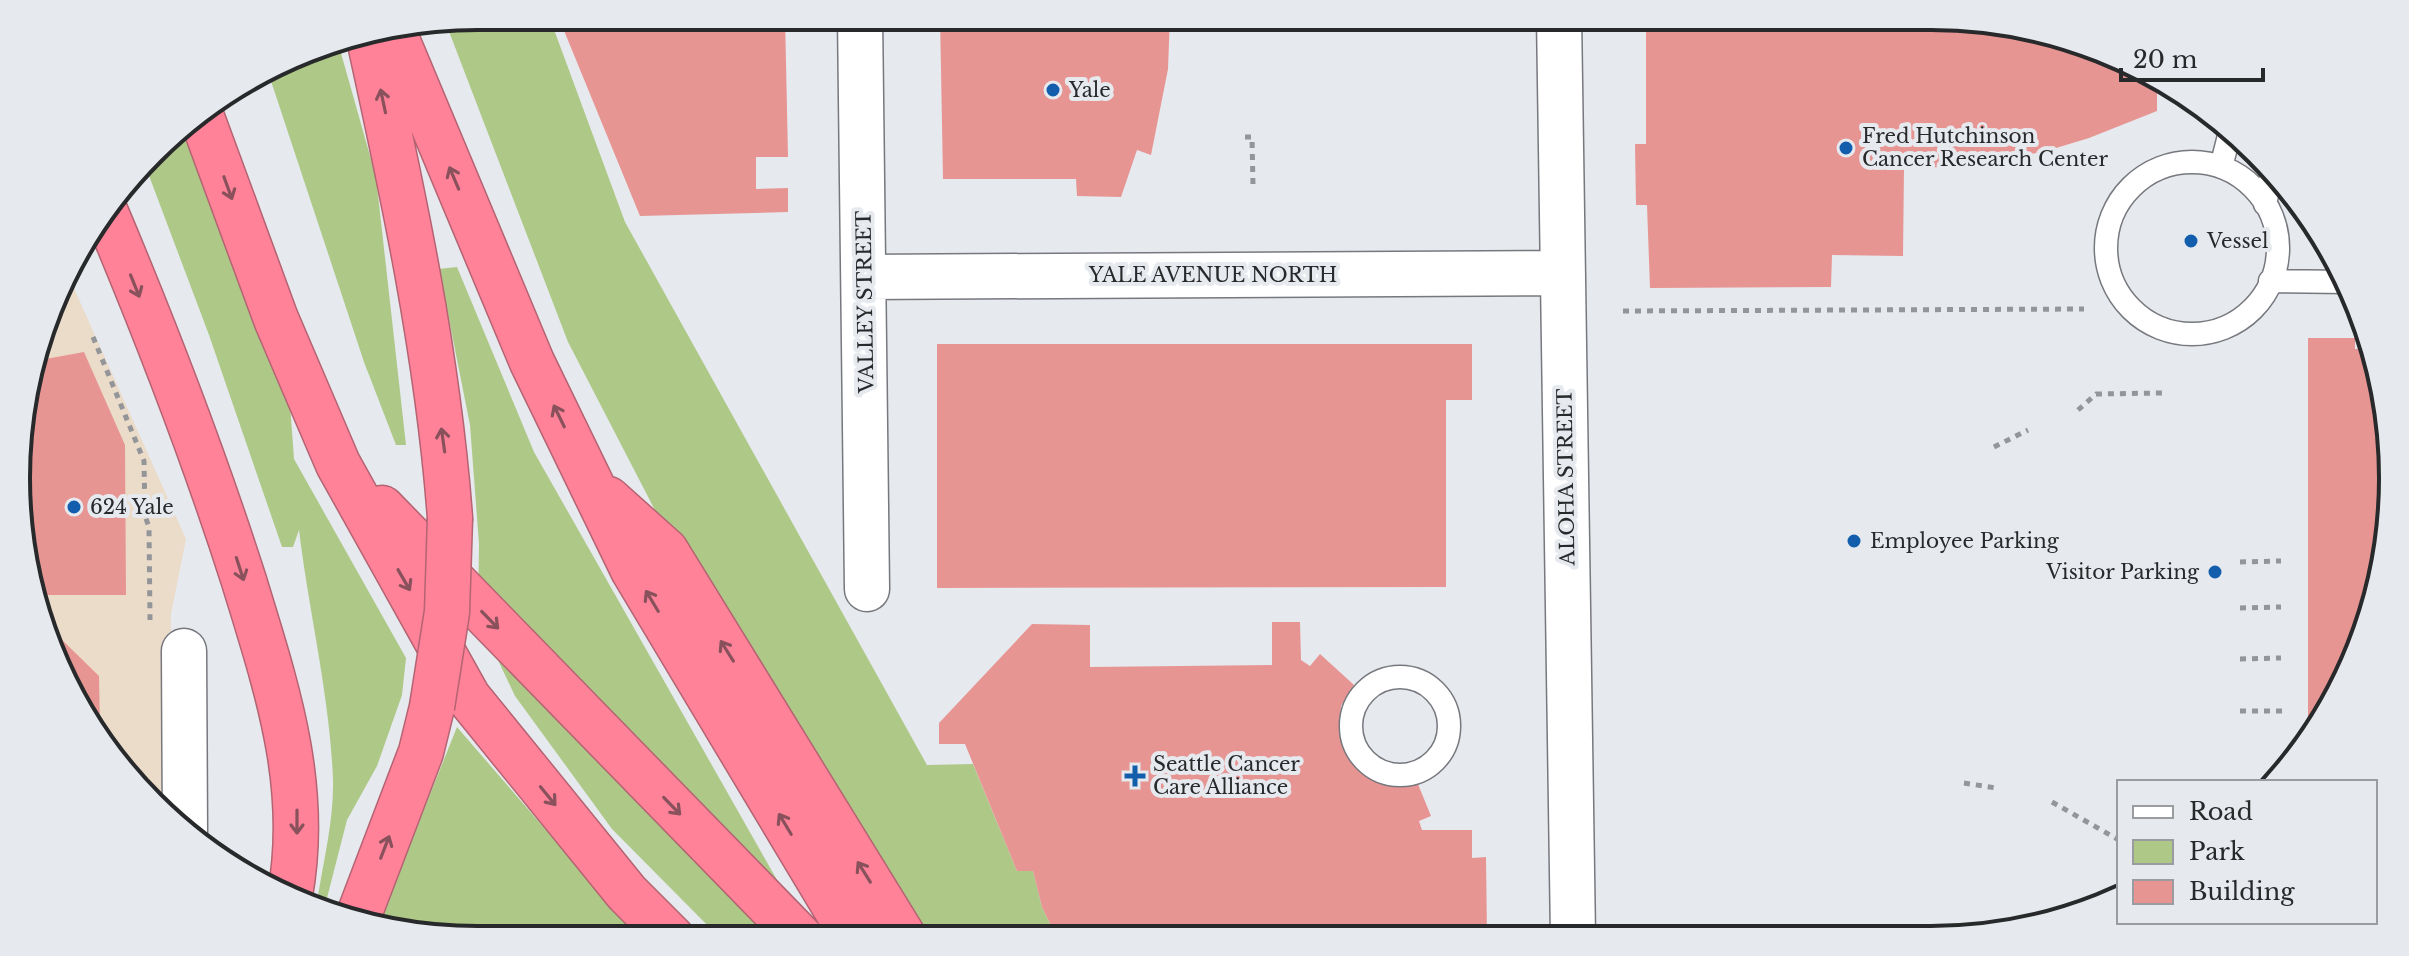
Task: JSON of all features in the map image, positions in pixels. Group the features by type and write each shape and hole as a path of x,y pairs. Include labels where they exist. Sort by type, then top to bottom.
{"highway":[{"path":"396,38 532,362 633,570 846,926"},
{"path":"361,911 421,752 432,707 447,612 450,518 446,462 430,348 393,147 370,43"},
{"path":"204,124 276,319 338,464 468,697 627,893 660,926"},
{"path":"110,223 190,421 274,681 292,757 296,790 296,861 292,885"},
{"path":"338,464 789,926"},
{"path":"593,486 666,551 897,926"}],"street":[{"name":"VALLEY STREET","path":"860,30 867,589"},
{"name":"ALOHA STREET","path":"1559,30 1573,926"},
{"name":"YALE AVENUE NORTH","path":"864,277 1563,273"},
{"path":"184,651 185,817"}],"lane":[{"path":"2221,167 2227,142"},
{"path":"2183,162 2210,163 2236,173 2257,190 2265,204 2272,215 2278,245 2274,274 2261,300 2239,320 2212,332 2183,334 2154,326 2130,308 2115,286 2107,259 2107,232 2116,206 2134,184 2157,169 2183,162"},
{"path":"2265,204 2269,185"},
{"path":"2270,281 2334,282"},
{"path":"1413,678 1439,696 1447,710 1449,726 1446,743 1438,758 1426,768 1410,775 1393,775 1378,770 1364,760 1355,747 1351,715 1368,688 1381,680 1413,678"}],"path":[{"path":"1245,137 1252,137 1253,186"},
{"path":"1623,311 2084,309"},
{"path":"93,337 144,461 145,516 149,527 150,622"},
{"path":"2078,410 2096,394 2163,393"},
{"path":"1994,447 2028,430"},
{"path":"2240,562 2281,561"},
{"path":"2240,608 2281,607"},
{"path":"2240,659 2281,658"},
{"path":"2240,711 2282,711"},
{"path":"1964,783 1996,788"},
{"path":"2052,802 2117,839"}],"shaded area":[{"path":"73,286 186,539 171,614 171,804 123,751 90,702 64,649 45,594 39,565 30,478 34,420 45,362"}],"green space":[{"path":"554,30 625,222 927,765 973,764 1017,871 1033,871 1042,907 1051,926 891,926 673,545 568,342 449,31"},
{"path":"341,52 376,177 406,445 396,445 364,362 271,81"},
{"path":"215,116 285,336 294,459 406,658 402,695 377,766 347,820 327,898 318,896 332,809 331,749 299,530 293,547 282,547 209,335 149,175"},
{"path":"457,267 534,452 802,926 708,926 612,829 515,696 478,618 479,544 470,425 439,269"},
{"path":"457,727 629,926 449,925 382,915"}],"building":[{"path":"564,30 785,30 788,157 756,157 756,189 788,188 788,212 640,216"},
{"name":"Yale","path":"940,30 1169,30 1168,69 1151,155 1137,150 1121,197 1077,196 1076,179 943,179"},
{"name":"Fred Hutchinson Cancer Research Center","path":"1646,30 1931,30 1989,34 2047,45 2075,54 2157,91 2157,111 2043,152 1953,167 1904,168 1903,256 1832,255 1831,287 1650,288 1647,205 1636,205 1635,144 1646,144"},
{"path":"2308,338 2355,338 2355,349 2360,349 2364,362 2378,449 2375,536 2364,594 2355,622 2333,676 2308,719"},
{"path":"937,344 1472,344 1472,400 1446,400 1446,587 937,588"},
{"name":"624 Yale","path":"84,352 125,445 126,595 45,595 34,536 30,478 34,420 46,359"},
{"name":"Seattle Cancer Care Alliance","path":"1272,622 1300,622 1301,660 1310,666 1320,654 1354,685 1341,706 1339,730 1346,752 1361,768 1381,777 1400,777 1413,772 1431,816 1419,821 1422,830 1472,830 1472,858 1486,857 1487,926 1051,926 1042,907 1033,871 1017,871 965,744 939,744 939,723 1032,624 1090,625 1090,667 1272,665"},
{"path":"60,638 99,676 100,717 76,676"}],"place":[{"name":"Yale","path":"1053,90"},
{"name":"Fred Hutchinson Cancer Research Center","path":"1846,148"},
{"name":"Vessel","path":"2191,241"},
{"name":"624 Yale","path":"74,507"},
{"name":"Employee Parking","path":"1854,541"},
{"name":"Visitor Parking","path":"2215,572"},
{"name":"Seattle Cancer Care Alliance","path":"1135,776"}]}
